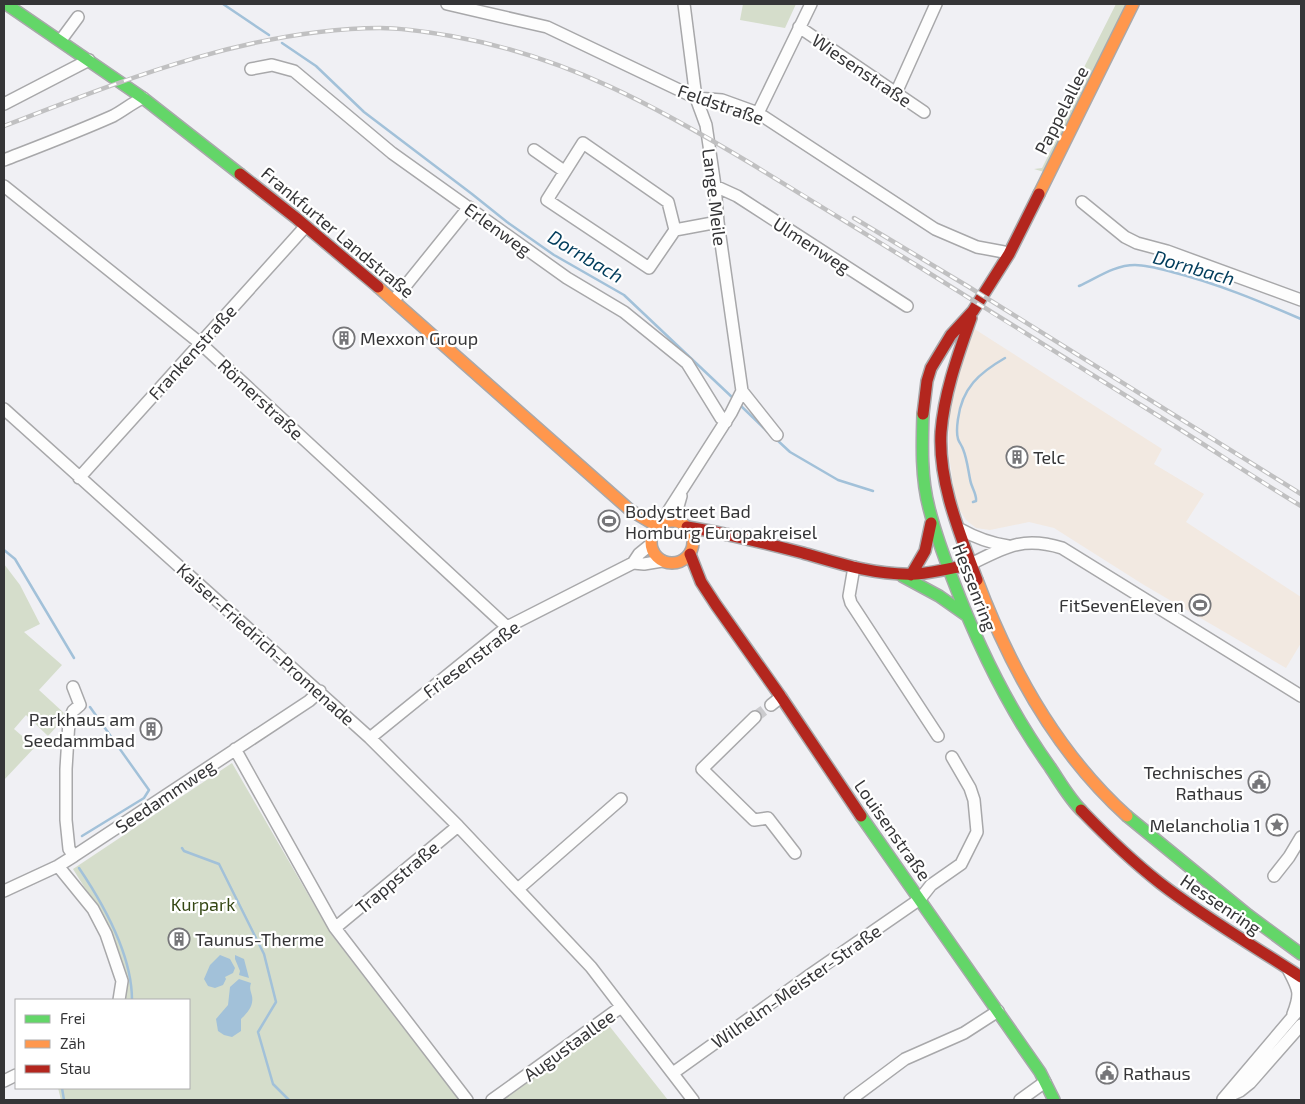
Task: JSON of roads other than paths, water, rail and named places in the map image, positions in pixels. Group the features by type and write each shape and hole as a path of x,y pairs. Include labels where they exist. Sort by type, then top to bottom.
{"street":[{"name":"Frankfurter Landstraße","path":"6,4 143,98 224,160 394,300 630,510 661,524"},
{"name":"Feldstraße","path":"447,4 547,27 696,98 722,100 758,113 946,235 977,246 1004,252"},
{"name":"Lange Meile","path":"684,4 696,98 706,125 715,186 718,222 741,393"},
{"path":"758,113 811,4"},
{"path":"896,93 936,4"},
{"name":"Pappelallee","path":"973,311 1009,254 1018,232 1133,4"},
{"path":"61,40 78,17"},
{"name":"Wiesenstraße","path":"799,27 924,112"},
{"path":"4,104 89,60"},
{"name":"Erlenweg","path":"251,69 272,65 294,71 392,153 567,278 624,312 686,363 721,418 728,417"},
{"path":"4,160 115,115 133,102 143,98"},
{"path":"675,230 668,202 583,143 547,200 649,268 675,230 718,222"},
{"path":"534,150 564,172"},
{"name":"Römerstraße","path":"4,186 200,343 507,627"},
{"name":"Ulmenweg","path":"715,186 737,196 907,306"},
{"path":"1082,202 1125,237 1137,243 1167,251 1301,300"},
{"path":"394,300 469,207"},
{"name":"Frankenstraße","path":"79,478 305,227"},
{"name":"Pappelallee","path":"992,279 1004,252 1018,232"},
{"name":"Hessenring","path":"973,311 951,335 940,352 927,381 922,413 922,464 932,519 949,570 966,615 995,678 1030,739 1079,808 1100,830 1132,860 1195,908 1301,977"},
{"name":"Hessenring","path":"973,311 950,377 941,435 944,470 971,564 1006,649 1049,725 1084,771 1148,834 1262,927 1301,954"},
{"path":"682,489 678,510 683,524 693,540 690,554 685,559 666,562 652,552 650,543 652,533 661,524 682,489 728,417 741,393 777,435"},
{"name":"Kaiser-Friedrich-Promenade","path":"4,409 79,478 320,691 458,826 591,967 693,1100"},
{"name":"Frankfurter Landstraße","path":"630,510 650,543"},
{"path":"905,575 925,554 929,543 932,519"},
{"path":"661,524 672,520 854,567 905,575 932,574 949,570 971,564 1008,546 1026,542 1052,545 1067,550 1301,696"},
{"name":"Hessenring","path":"960,529 978,539 1008,546"},
{"path":"693,540 722,534"},
{"name":"Friesenstraße","path":"370,738 507,627 633,563 650,543"},
{"name":"Louisenstraße","path":"690,554 701,582 998,1011 1045,1082 1054,1100"},
{"name":"Friesenstraße","path":"633,563 666,562"},
{"name":"Louisenstraße","path":"666,562 701,582"},
{"path":"854,567 848,596 851,603 938,736"},
{"path":"905,575 966,615"},
{"path":"73,687 80,704 73,712 69,721 65,805 69,849 74,856"},
{"name":"Seedammweg","path":"4,891 58,866 74,856 309,702 320,691"},
{"path":"771,705 781,697"},
{"path":"755,717 702,769 754,820 768,818 794,852"},
{"path":"1030,739 1040,727 1049,725"},
{"path":"235,749 336,928 467,1100"},
{"name":"Wilhelm-Meister-Straße","path":"674,1073 810,974 920,899 932,885 961,864 977,832 974,800 970,788 952,757"},
{"path":"518,890 621,799"},
{"name":"Trappstraße","path":"336,928 458,826"},
{"path":"1274,876 1289,857 1301,837"},
{"path":"58,866 93,909 106,934 122,981 119,999"},
{"path":"1288,969 1299,991 1297,1021"},
{"name":"Augustaallee","path":"492,1100 620,1007"},
{"path":"1222,1100 1250,1083 1297,1021 1301,1007"},
{"path":"850,1100 905,1060 964,1033 998,1011"},
{"path":"1020,1100 1045,1082"}],"water":[{"path":"220,955 230,959 235,968 233,973 225,977 223,985 215,988 208,986 204,979 210,965"},
{"path":"235,955 244,959 249,978 239,975 240,971"},
{"path":"239,979 251,983 252,1003 248,1012 241,1019 241,1031 232,1037 218,1031 216,1019 228,1005 230,987"}],"waterway":[{"name":"Dornbach","path":"223,4 269,35"},
{"name":"Dornbach","path":"282,43 316,66 364,112 507,222 554,255 624,295 734,399"},
{"name":"Dornbach","path":"1079,286 1120,267 1135,265 1159,268 1221,287 1301,319"},
{"name":"Dornbach","path":"973,502 976,501 976,496 966,456 957,434 960,408 963,398 973,382 987,369 1005,358"},
{"name":"Dornbach","path":"740,405 768,432"},
{"name":"Dornbach","path":"776,439 790,452 838,480 873,491"},
{"path":"4,550 15,559 74,658"},
{"path":"82,836 144,798 149,790 90,707"},
{"path":"182,848 184,851 219,864 264,954 276,1002 258,1032 273,1084 289,1100"},
{"path":"79,868 107,914 122,948 131,983 132,999"},
{"path":"62,1089 64,1100"}],"tunnel":[{"path":"755,717 771,705"}],"railway":[{"path":"4,126 95,91 188,60 235,47 283,37 331,31 380,28 398,29 451,36 533,56 609,86 719,144 1301,506"},
{"path":"854,218 969,287 1301,494"}],"place":[{"name":"Mexxon Group","path":"344,338"},
{"name":"Telc","path":"1017,457"},
{"name":"Bodystreet Bad Homburg Europakreisel","path":"609,521"},
{"name":"FitSevenEleven","path":"1200,605"},
{"name":"Parkhaus am Seedammbad","path":"151,729"},
{"name":"Technisches Rathaus","path":"1259,782"},
{"name":"Melancholia 1","path":"1277,825"},
{"name":"Taunus-Therme","path":"179,939"},
{"name":"Rathaus","path":"1107,1073"}],"park label":[{"name":"Kurpark","path":"203,904"}]}
